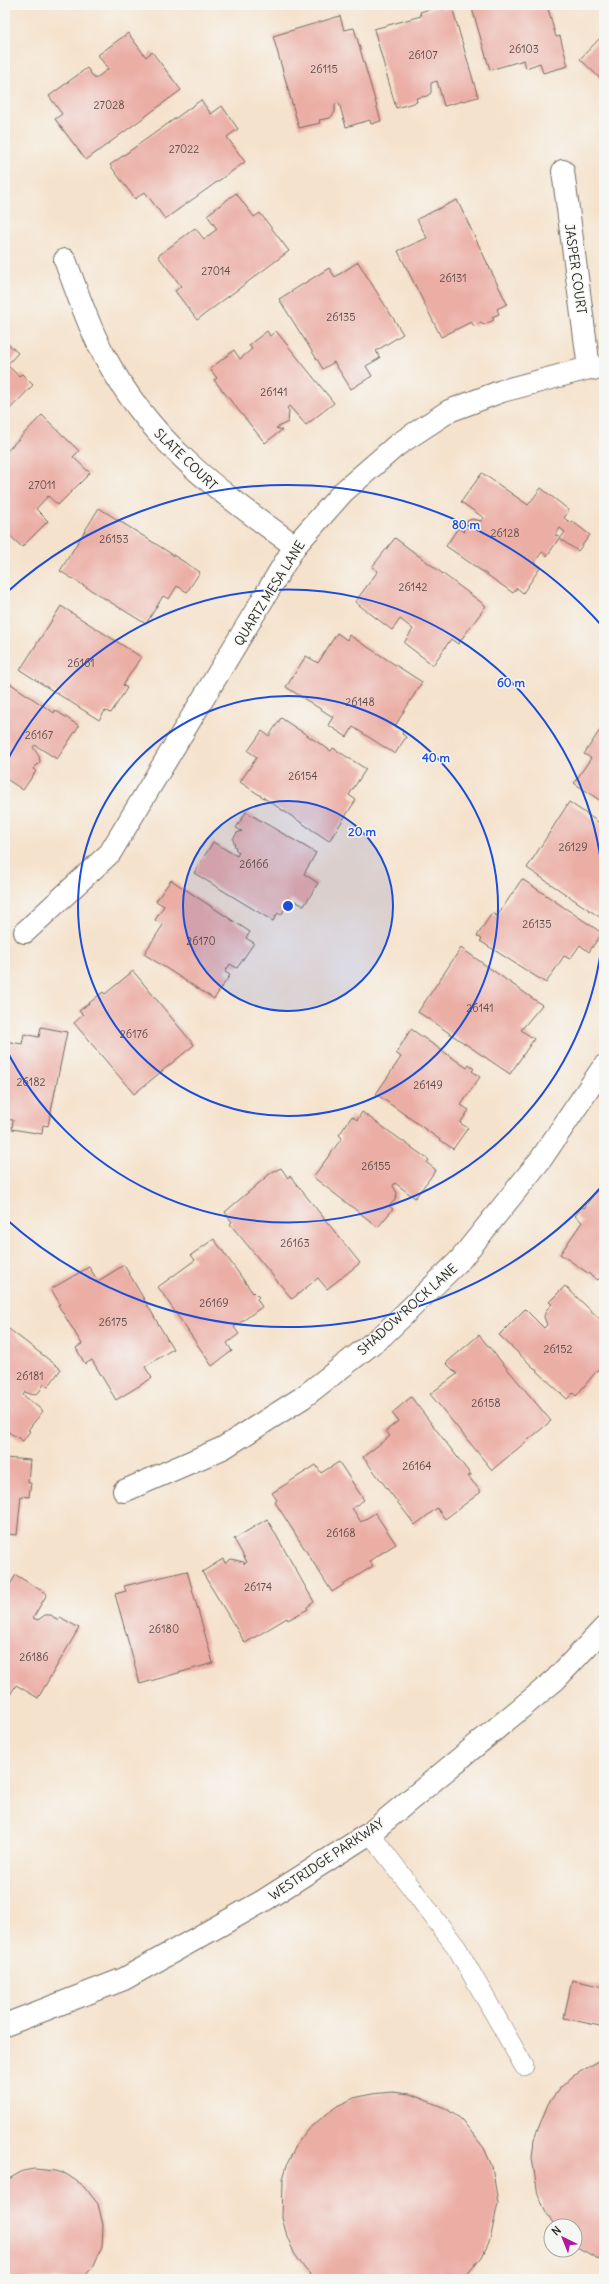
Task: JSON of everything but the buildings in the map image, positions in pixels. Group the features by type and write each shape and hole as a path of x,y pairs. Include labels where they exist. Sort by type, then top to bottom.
{"street":[{"name":"JASPER COURT","path":"563,170 597,368"},
{"name":"SLATE COURT","path":"64,260 104,355 135,406 168,445 215,488 295,546"},
{"name":"QUARTZ MESA LANE","path":"25,932 110,853 295,546 343,492 397,446 449,411 502,391 597,368"},
{"name":"SHADOW ROCK LANE","path":"124,1491 223,1448 302,1398 383,1335 460,1260 540,1159 604,1066"},
{"name":"WESTRIDGE PARKWAY","path":"5,2025 124,1979 263,1902 370,1833 555,1680 604,1628"}],"lane":[{"path":"370,1833 457,1948 524,2066"}]}
